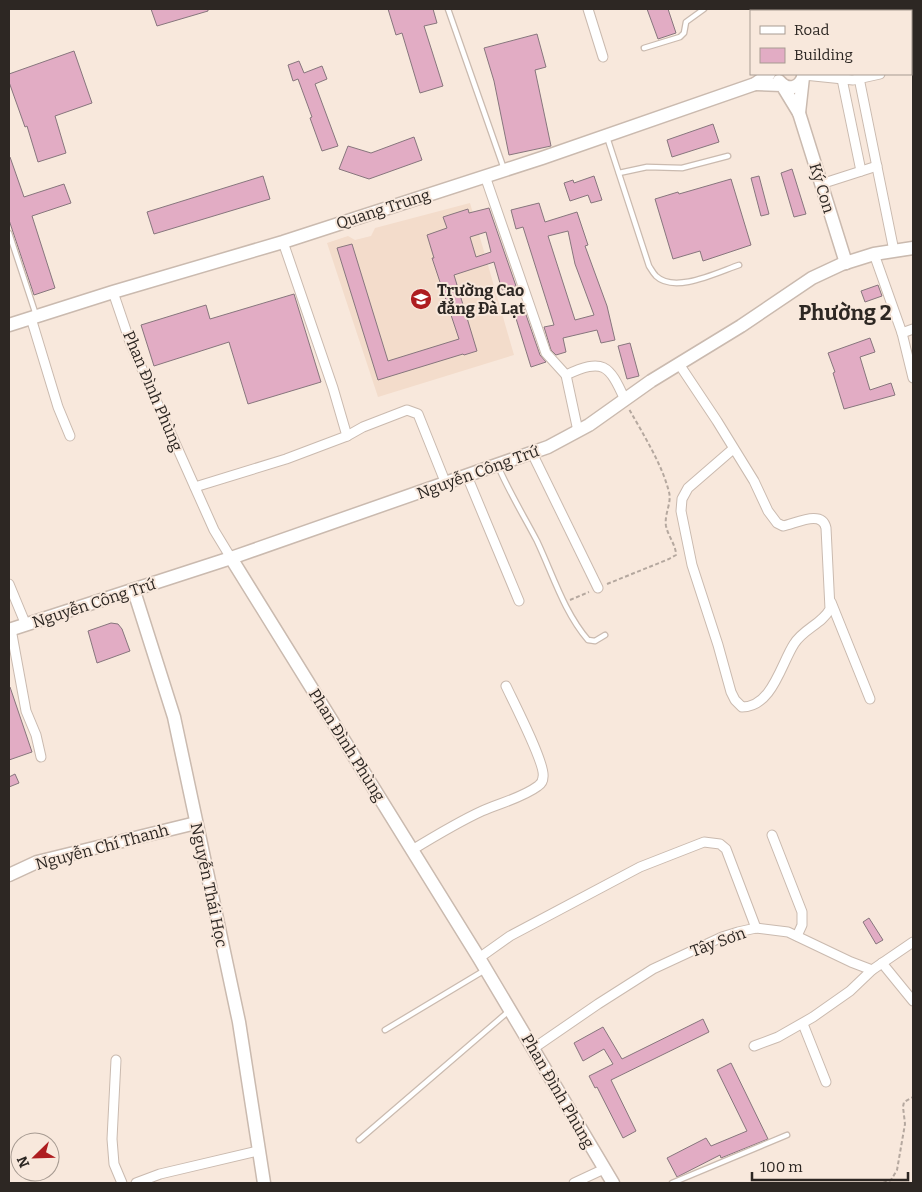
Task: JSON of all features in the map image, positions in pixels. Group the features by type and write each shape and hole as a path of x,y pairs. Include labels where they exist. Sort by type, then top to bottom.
{"street":[{"path":"588,9 603,57"},
{"name":"Quang Trung","path":"755,84 768,75"},
{"path":"804,76 842,80 875,75"},
{"name":"Quang Trung","path":"9,326 113,292 283,242 505,170 755,84 779,79 790,88 794,87 802,82 804,76"},
{"name":"Ký Con","path":"799,113 804,76"},
{"path":"859,78 894,251"},
{"name":"Ký Con","path":"779,79 799,113 846,262"},
{"path":"842,80 861,171"},
{"path":"821,184 877,166"},
{"path":"485,176 546,352 566,375 578,431"},
{"path":"283,242 333,388 347,436"},
{"name":"Nguyễn Công Trứ","path":"10,629 134,591 446,484 557,443 741,326 812,278 846,262 874,254 913,248"},
{"path":"874,254 902,332 913,378"},
{"name":"Phan Đình Phùng","path":"113,292 130,342 214,530 483,963 613,1183"},
{"path":"34,318 58,407 70,436"},
{"path":"902,332 913,329"},
{"path":"679,364 754,481 768,511 777,523 783,526 814,519 823,520 826,528 830,609 826,617 805,631 794,644 766,696 749,707 742,707 734,700 731,692 692,565 681,511 682,499 688,488 733,449"},
{"path":"566,375 583,367 596,365 608,371 616,379 625,400"},
{"path":"195,487 286,459 347,436 363,427 406,410 418,414 446,484"},
{"path":"532,453 598,588"},
{"path":"467,476 519,601"},
{"path":"9,584 26,624"},
{"name":"Nguyễn Thái Học","path":"134,591 174,717 240,1022 264,1183"},
{"path":"831,602 870,699"},
{"path":"10,629 26,710 36,735 41,757"},
{"path":"412,850 481,812 530,791 539,785 543,779 544,774 536,751 506,686"},
{"name":"Nguyễn Chí Thanh","path":"9,875 37,862 196,823"},
{"path":"772,835 802,912 802,925 798,936"},
{"path":"483,963 510,936 600,890 640,867 704,842 720,844 726,849 756,928"},
{"name":"Tây Sơn","path":"534,1048 598,1004 654,969 722,937 756,928 788,932 872,970"},
{"path":"754,1046 778,1037 803,1024 850,991 872,970 913,942"},
{"path":"882,963 913,1001"},
{"path":"803,1024 826,1082"},
{"path":"116,1060 112,1139 114,1164 122,1183"},
{"path":"136,1183 160,1174 258,1151"},
{"path":"574,1183 604,1169"}],"lane":[{"path":"448,9 505,170"},
{"path":"644,48 680,37 686,22 704,9"},
{"path":"607,135 649,266 656,276 668,282 686,283 740,265"},
{"path":"619,173 648,167 682,168 728,156"},
{"path":"9,233 34,318"},
{"path":"497,465 535,539 569,614 588,640 595,641 605,635"},
{"path":"385,1030 483,963"},
{"path":"359,1140 510,1010"},
{"path":"672,1183 786,1135"}],"path":[{"path":"564,602 669,560 676,555 675,547 666,524 669,492 655,458 625,400"},
{"path":"883,1183 891,1180 897,1170 905,1124 904,1102 913,1097"}],"shaded area":[{"name":"Trường Cao đẳng Đà Lạt","path":"470,203 514,355 378,397 327,243 348,236 355,240 371,236 375,228"}],"building":[{"path":"151,9 208,9 208,11 157,26"},
{"path":"388,9 433,9 437,23 424,26 443,86 420,93 402,33 396,35"},
{"path":"647,9 668,9 676,33 658,39"},
{"path":"537,34 546,67 535,70 551,146 509,155 494,81 484,48"},
{"path":"74,51 92,103 55,116 66,153 38,162 27,126 25,127 9,82 9,74"},
{"path":"299,61 304,73 322,66 327,79 315,84 338,146 322,151 298,79 293,81 288,65"},
{"path":"713,124 719,142 672,157 667,140"},
{"path":"414,137 422,160 369,179 339,169 348,146 371,153"},
{"path":"9,157 24,197 64,184 71,203 32,216 55,288 34,295 9,220"},
{"path":"792,169 806,214 794,217 781,173"},
{"path":"263,176 270,199 154,234 147,212"},
{"path":"594,176 602,200 591,203 588,195 570,201 564,183 573,180 574,183"},
{"path":"759,176 769,214 761,216 751,178"},
{"path":"731,179 751,245 703,261 700,251 673,259 655,199"},
{"path":"539,203 545,222 577,212 588,245 585,246 607,306 615,340 601,343 597,330 563,338 566,352 556,355 551,350 544,327 554,325 523,227 516,229 511,210","holes":["568,231 575,264 594,315 575,320 548,236"]},
{"path":"489,208 516,286 502,290 494,262 454,275 477,351 378,380 337,248 352,244 388,361 459,339 432,258 434,258 427,235 447,228 443,217 468,209 469,213","holes":["486,232 491,252 476,257 470,237"]},
{"path":"878,285 882,296 865,302 861,291"},
{"path":"294,294 321,382 248,404 229,342 154,366 141,325 206,305 210,319"},
{"path":"524,309 540,355 546,362 531,367 514,312"},
{"path":"870,338 875,352 860,357 870,390 891,383 895,395 844,409 833,373 835,372 828,353"},
{"path":"630,343 639,376 627,379 618,346"},
{"path":"111,623 118,624 122,629 130,651 97,663 88,631"},
{"path":"9,687 32,752 9,760"},
{"path":"15,774 19,783 9,787 9,777"},
{"path":"869,918 883,940 876,944 863,922"},
{"path":"703,1019 709,1032 611,1080 636,1131 623,1138 597,1087 595,1088 589,1076 613,1064 604,1049 583,1061 574,1043 603,1027 622,1059"},
{"path":"731,1063 768,1139 721,1158 720,1155 677,1177 667,1158 706,1138 711,1146 747,1131 717,1070"}],"place":[{"name":"Trường Cao đẳng Đà Lạt","path":"421,299"}],"district":[{"name":"Phường 2","path":"845,313"}]}
